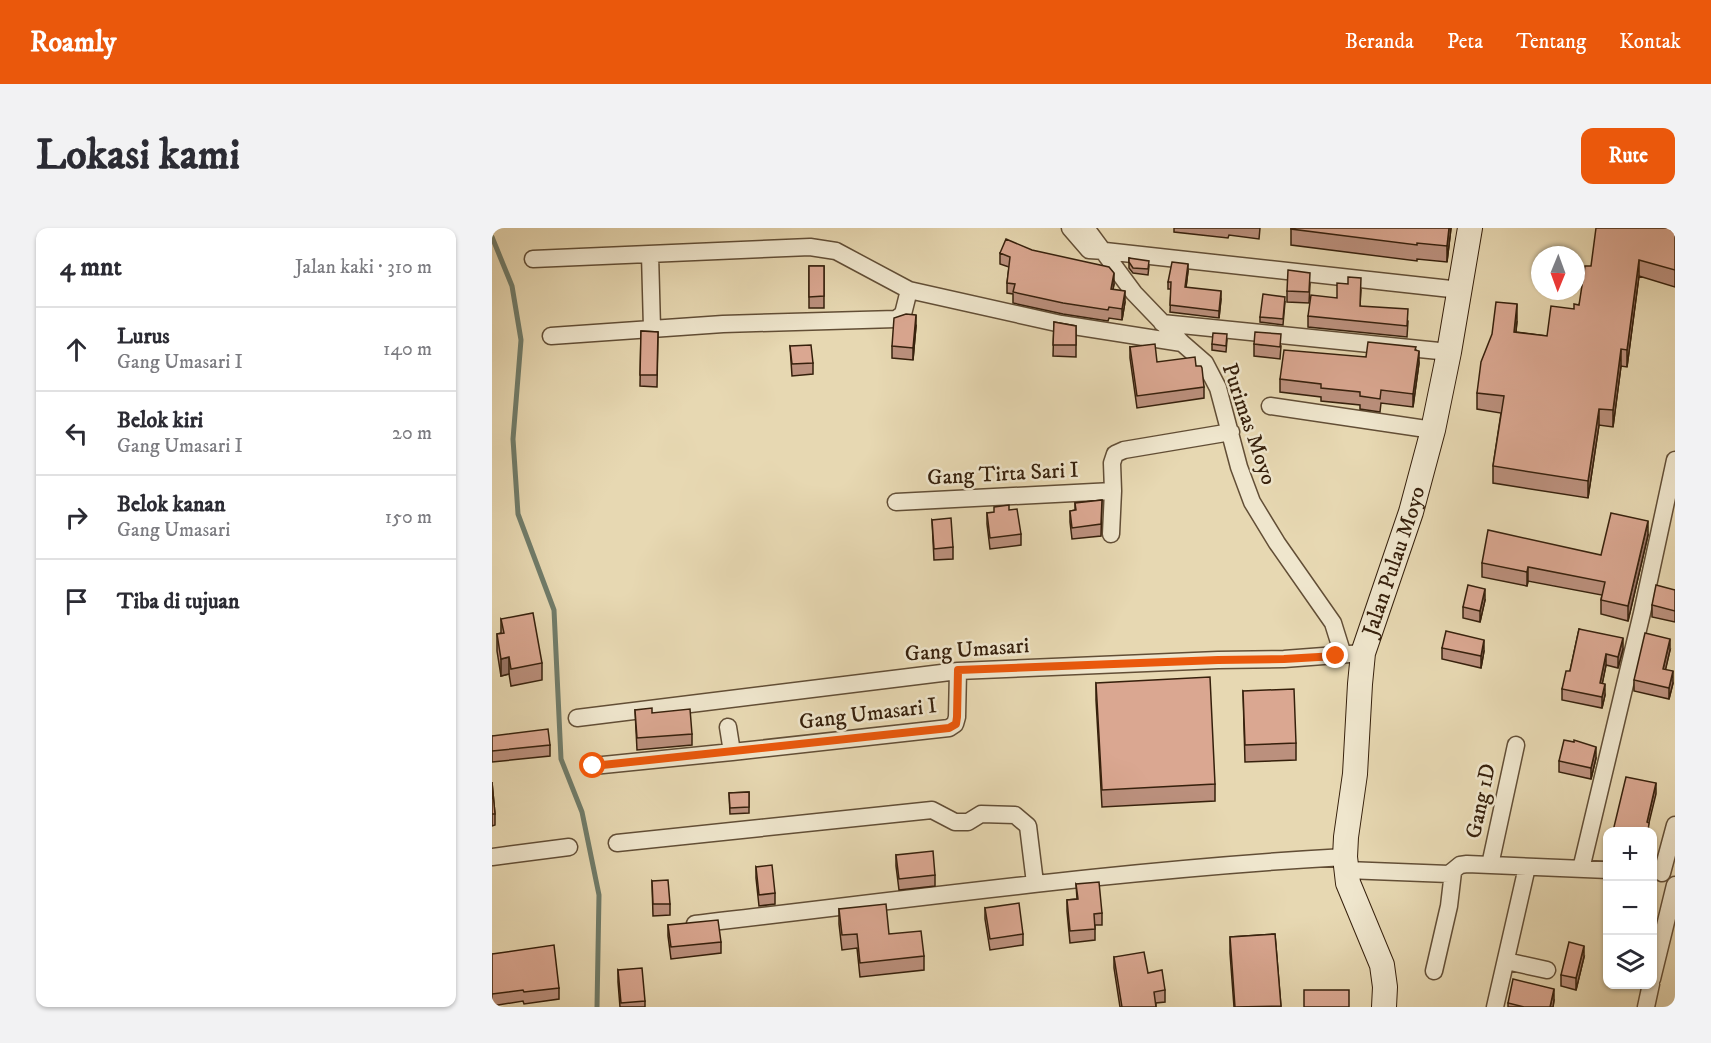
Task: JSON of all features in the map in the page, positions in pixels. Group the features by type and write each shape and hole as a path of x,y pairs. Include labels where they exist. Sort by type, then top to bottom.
{"street":[{"path":"1070,228 1089,250 1460,290"},
{"name":"Purimas Moyo","path":"1086,228 1134,293 1182,343 1205,363 1213,377 1231,432 1239,468 1252,501 1277,543 1353,654"},
{"name":"Jalan Pulau Moyo","path":"1384,1007 1385,987 1382,965 1348,883 1354,867 1346,837 1355,774 1353,654 1411,512 1433,430 1470,228"},
{"path":"533,259 810,247 836,251 909,290 1061,324 1182,343"},
{"path":"650,254 652,328"},
{"path":"551,336 723,324 896,320 903,314 909,290"},
{"path":"1162,323 1449,352"},
{"path":"1270,406 1433,430"},
{"name":"Gang Tirta Sari I","path":"1111,534 1112,463 1115,454 1124,450 1231,432"},
{"path":"1581,869 1642,613 1675,460"},
{"name":"Gang Tirta Sari I","path":"896,502 1113,491"},
{"name":"Gang Umasari","path":"577,718 958,670 1284,659 1353,654"},
{"name":"Gang Umasari I","path":"593,766 949,728 956,724 958,670"},
{"path":"728,728 732,752"},
{"name":"Gang 1D","path":"1490,865 1516,745"},
{"path":"617,843 932,810 955,822 968,822 981,814 1014,815 1028,826 1035,883"},
{"path":"1663,873 1675,825"},
{"path":"492,857 569,847"},
{"path":"685,925 970,893 1035,883 1270,861 1446,874 1464,864 1603,870"},
{"path":"1495,1007 1527,867"},
{"path":"1434,971 1449,906 1453,872"},
{"path":"1657,962 1675,885"},
{"path":"1506,961 1547,970"},
{"path":"1646,1007 1650,989"}],"building":[{"path":"1291,228 1449,228 1447,246 1417,243 1417,245"},
{"path":"1596,228 1675,228 1675,270 1639,260 1627,350 1621,349 1613,410 1599,409 1588,481 1493,466 1504,396 1477,393 1481,362 1492,334 1496,302 1517,304 1514,332 1547,336 1551,306 1574,309 1574,304 1579,305 1580,300 1585,300 1585,266 1591,266"},
{"path":"1006,239 1032,250 1109,267 1114,273 1111,289 1125,291 1122,309 1109,307 1108,310 1063,303 1013,292 1015,284 1007,283 1010,257 1000,253"},
{"path":"1129,258 1149,261 1148,269 1133,268"},
{"path":"1172,262 1188,264 1185,287 1221,291 1219,311 1170,305 1171,282 1168,282"},
{"path":"809,266 824,266 824,296 809,297"},
{"path":"1288,270 1310,273 1309,292 1287,291"},
{"path":"1348,277 1361,278 1360,306 1408,309 1407,326 1308,316 1311,295 1337,298 1337,283 1348,284"},
{"path":"1263,294 1285,297 1283,319 1260,317"},
{"path":"906,314 916,315 913,348 892,346 894,318"},
{"path":"1054,322 1076,326 1076,345 1053,345"},
{"path":"641,331 658,332 657,375 640,375"},
{"path":"1255,332 1281,334 1280,347 1254,344"},
{"path":"1213,333 1227,334 1226,346 1212,344"},
{"path":"1368,342 1416,347 1415,350 1419,351 1413,394 1381,390 1380,399 1360,396 1360,392 1321,388 1321,384 1280,379 1284,350 1366,357"},
{"path":"1155,344 1157,362 1195,357 1196,366 1202,368 1204,387 1137,396 1130,347"},
{"path":"811,345 813,363 792,364 790,346"},
{"path":"1102,500 1101,524 1072,528 1070,511 1076,510 1075,503"},
{"path":"1009,505 1009,510 1017,509 1021,534 990,538 987,513 994,512 994,507"},
{"path":"1611,513 1648,521 1628,606 1601,600 1605,582 1528,567 1527,572 1482,563 1488,530 1601,555"},
{"path":"951,518 953,547 934,549 932,520"},
{"path":"1468,585 1485,589 1480,611 1463,607"},
{"path":"1656,585 1675,590 1675,611 1652,605"},
{"path":"533,613 542,663 511,669 509,657 501,659 497,634 504,633 501,619"},
{"path":"1579,629 1623,638 1618,657 1606,654 1600,683 1605,684 1602,697 1562,689 1566,671 1570,671"},
{"path":"1446,631 1484,640 1481,656 1442,648"},
{"path":"1645,633 1670,639 1663,669 1673,671 1669,688 1634,680"},
{"path":"1210,677 1215,784 1102,790 1096,683"},
{"path":"1294,689 1296,743 1245,745 1243,691"},
{"path":"652,708 652,713 690,709 692,734 637,738 635,710"},
{"path":"548,729 550,745 492,751 492,736"},
{"path":"1564,740 1574,742 1574,740 1596,747 1591,768 1559,761"},
{"path":"1626,777 1656,783 1647,822 1648,827 1614,827"},
{"path":"492,782 495,814 492,814"},
{"path":"749,792 749,807 730,808 729,793"},
{"path":"933,851 935,875 899,879 896,855"},
{"path":"772,865 775,893 759,895 756,867"},
{"path":"668,880 670,904 653,904 652,881"},
{"path":"1099,882 1102,913 1094,914 1095,929 1070,931 1067,900 1078,899 1076,884"},
{"path":"1019,903 1023,934 990,939 985,908"},
{"path":"886,904 889,934 921,931 924,956 860,963 857,934 842,935 839,909"},
{"path":"718,920 721,942 671,947 668,925"},
{"path":"1275,934 1281,1006 1235,1007 1230,937"},
{"path":"1569,942 1584,946 1576,978 1561,975"},
{"path":"554,945 559,988 492,994 492,954"},
{"path":"1144,952 1148,973 1162,970 1165,990 1154,992 1156,1007 1122,1007 1114,957"},
{"path":"642,968 645,1001 621,1003 618,970"},
{"path":"1513,979 1554,989 1550,1007 1524,1007 1508,1003"},
{"path":"1304,990 1349,990 1349,1007 1304,1007"}],"waterway":[{"path":"492,237 512,286 521,340 513,439 518,514 554,610 561,759 582,812 599,895 597,1007"}],"route":[{"path":"593,766 949,728 956,724 958,670 1336,656"}]}
